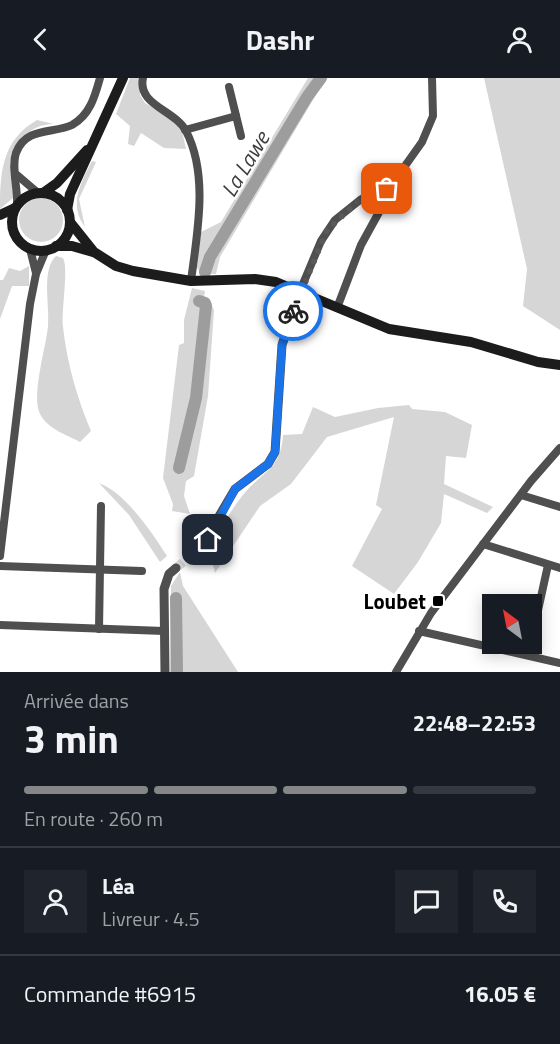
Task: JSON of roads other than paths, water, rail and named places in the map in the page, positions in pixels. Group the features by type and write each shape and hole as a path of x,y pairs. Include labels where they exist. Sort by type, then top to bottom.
{"main road":[{"path":"94,252 70,222 67,210 70,194 123,78"},
{"path":"0,215 23,199 41,193 72,168 95,141"},
{"path":"41,193 55,196 67,210"},
{"path":"16,206 12,220 14,233 20,242 30,249 72,246 94,252 116,266 132,271 192,281 255,279 276,282 398,332 471,342 538,362 560,365"},
{"path":"51,248 66,236 70,222"},
{"path":"1,228 14,233"}],"street":[{"path":"16,206 17,174 14,162 17,151 26,139 48,129 70,126 78,120 92,104 100,78"},
{"path":"143,78 141,88 145,95 154,104 172,114 185,130 196,166 200,192 192,281"},
{"path":"201,548 235,489 268,464 275,452 282,345 300,291 321,241 335,220 360,200 386,186 404,170 422,142 433,116 432,78"},
{"path":"229,87 241,136"},
{"path":"185,130 236,116"},
{"path":"17,174 21,180 41,193"},
{"path":"337,308 361,245 383,205 386,186"},
{"path":"0,555 30,304 36,274 51,248"},
{"path":"30,249 36,274"},
{"path":"396,672 419,631 483,544 560,448"},
{"path":"521,495 560,507"},
{"path":"99,629 101,506"},
{"path":"483,544 560,568"},
{"path":"542,594 548,565"},
{"path":"0,566 142,571"},
{"path":"165,672 165,582 176,568"},
{"path":"0,625 164,632"},
{"path":"419,631 560,663"}],"waterway":[{"name":"La Lawe","path":"205,272 210,257 307,97 321,78"},
{"name":"La Lawe","path":"179,468 196,398 206,306 205,303 199,301"},
{"name":"La Lawe","path":"176,598 177,672"}],"tunnel":[{"path":"176,568 201,547"}],"place":[{"name":"Loubet","path":"438,601"}]}
